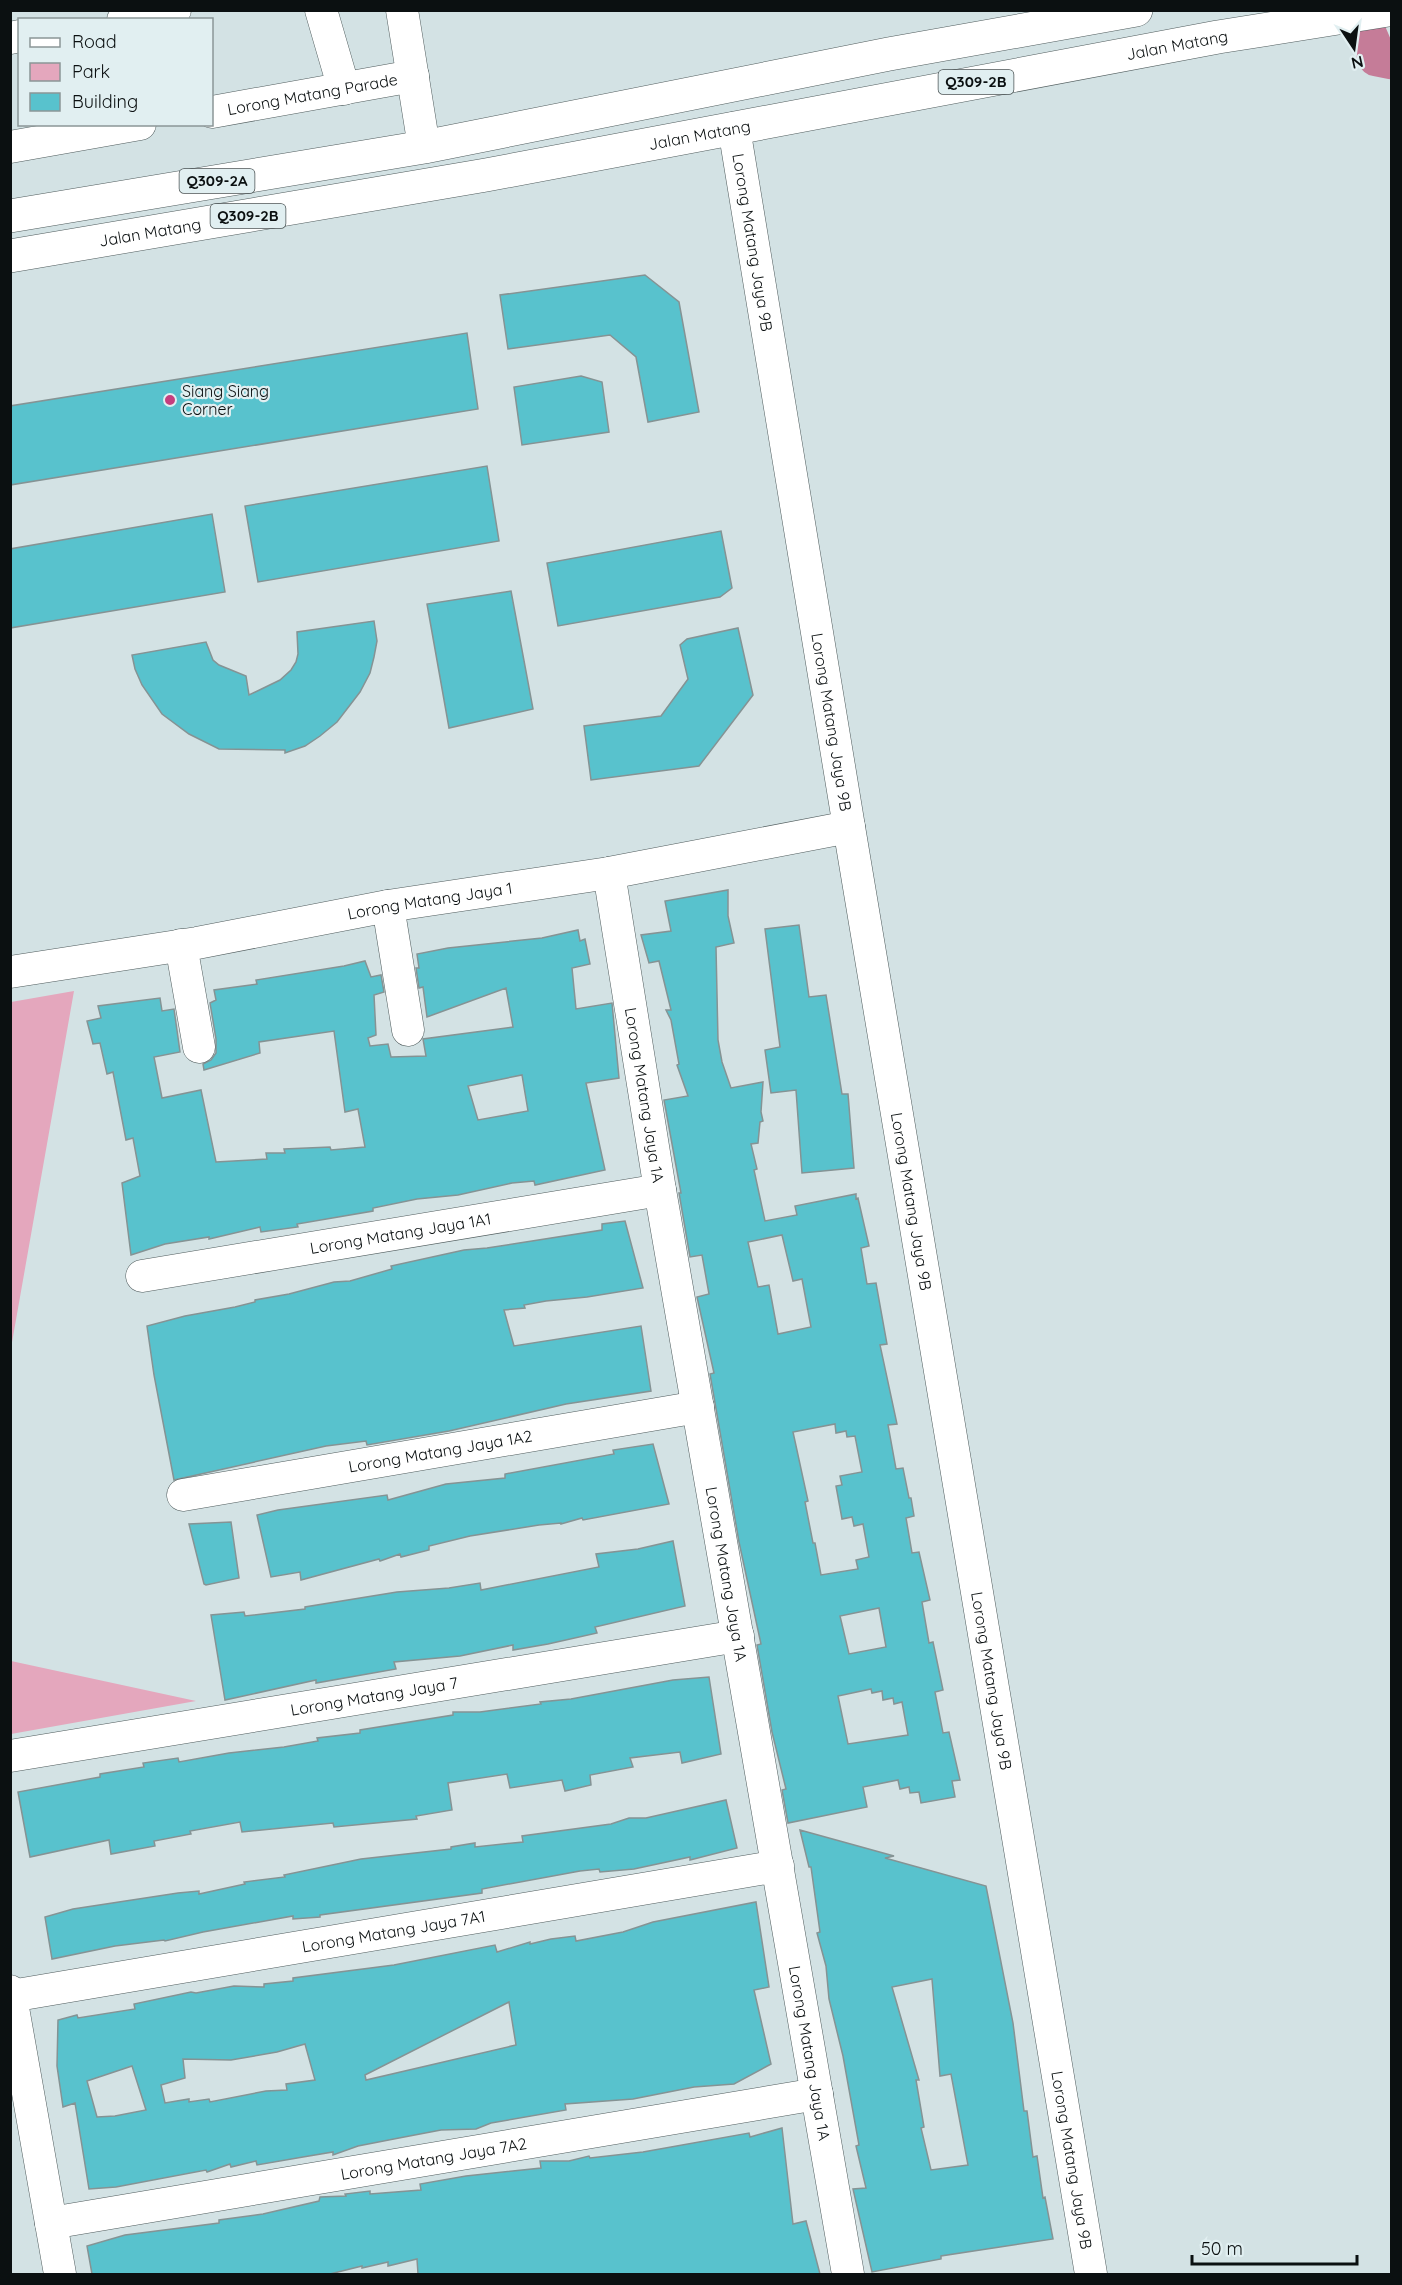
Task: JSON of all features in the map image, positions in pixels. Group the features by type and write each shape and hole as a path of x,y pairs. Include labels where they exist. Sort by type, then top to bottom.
{"main road":[{"path":"486,175 436,171 428,165 424,147 889,54 1136,10"},
{"name":"Jalan Matang","path":"10,256 486,175 1218,37 1388,10"},
{"name":"Q309-2A","path":"10,216 424,147"}],"street":[{"path":"133,18 175,10"},
{"path":"321,10 344,88"},
{"path":"402,10 424,147"},
{"name":"Lorong Matang Parade","path":"213,112 413,76"},
{"path":"10,147 129,126"},
{"name":"Lorong Matang Jaya 9B","path":"734,128 1091,2274"},
{"name":"Lorong Matang Jaya 1","path":"10,972 181,945 388,906 609,873 849,827"},
{"name":"Lorong Matang Jaya 1A","path":"609,873 660,1190 848,2274"},
{"path":"388,906 408,1030"},
{"path":"181,945 199,1047"},
{"name":"Lorong Matang Jaya 1A1","path":"142,1276 660,1190"},
{"name":"Lorong Matang Jaya 1A2","path":"183,1495 698,1407"},
{"name":"Lorong Matang Jaya 7","path":"10,1756 738,1636"},
{"name":"Lorong Matang Jaya 7A1","path":"11,1994 778,1866"},
{"path":"11,1994 60,2274"},
{"name":"Lorong Matang Jaya 7A2","path":"51,2223 817,2094"}],"green space":[{"path":"74,991 11,1348 11,1002"},
{"path":"11,1661 196,1701 11,1734"}],"building":[{"path":"645,275 679,302 699,412 648,422 636,357 610,335 508,349 500,295"},
{"path":"467,333 478,409 10,485 10,406"},
{"path":"581,376 602,382 609,432 522,445 514,387"},
{"path":"487,466 499,541 258,582 245,506"},
{"path":"212,514 225,592 10,628 10,549"},
{"path":"721,531 732,588 720,597 558,626 547,563"},
{"path":"511,591 533,709 449,728 427,604"},
{"path":"374,621 377,641 374,657 370,673 360,692 337,722 320,736 305,746 285,753 285,750 219,749 189,734 162,714 142,685 132,655 206,642 213,660 219,665 246,676 249,695 280,680 291,670 298,654 297,632"},
{"path":"738,628 753,695 699,766 591,780 584,726 661,716 688,679 680,645 687,639"},
{"path":"728,890 728,916 734,943 716,947 718,1040 722,1062 731,1088 763,1082 761,1112 763,1121 760,1122 758,1143 751,1144 765,1221 797,1215 795,1206 856,1194 856,1199 858,1198 869,1246 861,1248 867,1284 876,1283 887,1344 880,1345 897,1424 888,1425 896,1469 903,1468 909,1498 911,1498 914,1516 906,1518 912,1553 919,1552 930,1600 922,1602 929,1643 933,1642 943,1690 935,1692 943,1733 949,1732 960,1780 952,1781 955,1797 921,1803 919,1792 910,1793 909,1787 900,1789 898,1780 863,1787 867,1807 788,1823 782,1790 786,1789 772,1732 757,1645 761,1644 739,1542 710,1374 714,1373 697,1297 709,1294 702,1255 690,1257 664,1100 688,1096 677,1065 679,1064 671,1020 666,1010 671,1010 659,961 649,963 641,935 671,931 665,901","holes":["782,1235 793,1281 802,1279 811,1327 778,1334 769,1285 758,1287 748,1242","835,1424 836,1433 846,1431 847,1437 855,1436 862,1472 840,1476 842,1485 836,1486 842,1519 852,1517 854,1526 863,1524 869,1557 856,1560 858,1569 821,1575 793,1432","879,1608 886,1647 849,1654 840,1616","871,1689 872,1693 882,1691 883,1700 893,1698 894,1704 902,1702 908,1735 848,1744 838,1696"]},
{"path":"799,925 809,997 826,995 842,1094 848,1094 854,1168 802,1173 796,1090 771,1093 765,1050 780,1047 765,929"},
{"path":"578,930 580,941 585,939 590,964 572,968 576,1009 612,1003 619,1078 586,1083 605,1170 535,1185 534,1181 512,1183 458,1195 417,1199 373,1208 373,1211 297,1224 298,1227 261,1232 260,1227 209,1239 209,1237 165,1244 131,1255 122,1183 140,1176 133,1138 126,1140 113,1072 107,1074 100,1043 93,1044 87,1021 101,1018 98,1006 160,998 162,1011 174,1009 180,1052 154,1057 162,1098 201,1090 216,1162 267,1159 266,1153 285,1153 284,1149 330,1147 331,1150 365,1147 358,1109 345,1112 334,1031 259,1042 260,1053 204,1070 203,1064 211,1060 216,1053 210,1003 216,1000 214,990 257,984 256,980 365,961 371,977 381,975 384,992 374,995 376,1035 368,1038 370,1046 388,1044 391,1057 426,1056 423,1039 513,1027 506,988 427,1017 423,987 419,988 416,968 419,968 417,954 448,948 542,938","holes":["522,1075 528,1111 478,1120 468,1086"]},
{"path":"625,1221 643,1288 546,1301 524,1305 525,1308 504,1310 514,1346 641,1326 651,1391 566,1404 449,1431 367,1445 366,1441 326,1446 174,1480 147,1326 334,1282 350,1281 392,1269 391,1266 464,1250 602,1230 602,1224"},
{"path":"653,1444 669,1504 583,1520 582,1518 561,1524 539,1525 470,1536 429,1546 429,1550 401,1557 400,1554 301,1580 300,1572 271,1577 257,1515 387,1495 388,1500 446,1484 505,1478 505,1474 614,1454 613,1450"},
{"path":"231,1522 239,1578 206,1585 189,1524"},
{"path":"673,1541 685,1606 595,1627 597,1633 548,1644 513,1650 513,1645 460,1656 394,1662 396,1669 316,1683 316,1680 225,1700 211,1615 244,1612 245,1616 305,1609 305,1607 397,1592 480,1583 481,1590 599,1567 596,1554 638,1549"},
{"path":"709,1677 721,1754 682,1763 680,1752 630,1758 633,1767 590,1775 591,1785 565,1791 562,1780 510,1788 507,1774 448,1783 452,1810 416,1816 417,1819 334,1827 333,1823 242,1832 240,1822 190,1831 191,1834 154,1841 155,1846 111,1854 109,1840 30,1857 18,1792 144,1767 143,1763 178,1758 179,1762 229,1753 284,1747 318,1741 317,1738 360,1733 360,1730 453,1715 453,1712 480,1712 541,1704 540,1702 571,1699 673,1680"},
{"path":"726,1800 737,1848 690,1860 690,1857 634,1869 580,1871 482,1889 482,1893 320,1915 320,1917 293,1919 293,1916 165,1941 115,1946 52,1959 45,1917 73,1909 178,1893 199,1891 199,1894 245,1884 244,1882 285,1877 284,1875 361,1859 451,1849 451,1847 475,1843 475,1847 523,1842 522,1836 611,1824 629,1818 646,1818"},
{"path":"800,1830 894,1856 885,1858 986,1886 1013,2023 1024,2111 1027,2111 1033,2157 1037,2156 1043,2198 1045,2197 1053,2239 941,2256 941,2259 872,2272 853,2189 866,2188 856,2146 859,2145 843,2056 829,1999 826,1966 817,1933 820,1932 811,1867 809,1867","holes":["932,1979 940,2076 951,2074 968,2165 931,2170 921,2128 924,2127 916,2080 919,2080 892,1987"]},
{"path":"756,1902 769,1987 754,1990 771,2064 734,2084 694,2087 633,2099 565,2104 566,2110 491,2123 476,2129 441,2130 399,2138 358,2146 333,2155 333,2152 257,2165 256,2161 231,2167 230,2164 207,2172 206,2170 116,2187 89,2189 75,2103 63,2107 57,2066 58,2020 77,2015 78,2018 135,2009 134,2004 191,1992 234,1986 264,1987 264,1984 293,1981 293,1978 394,1965 495,1945 497,1952 530,1942 530,1944 551,1939 575,1936 576,1941 623,1932 653,1922","holes":["509,2002 516,2045 366,2080 365,2075","305,2044 315,2080 286,2084 287,2090 266,2091 210,2102 209,2099 189,2102 189,2099 165,2103 161,2085 185,2078 183,2059 231,2060 277,2052","132,2066 146,2110 97,2117 87,2081"]},
{"path":"782,2128 793,2224 806,2221 820,2274 418,2274 417,2259 388,2266 388,2262 362,2268 362,2266 330,2274 92,2274 87,2246 125,2235 219,2223 219,2220 263,2214 319,2201 320,2197 346,2196 345,2194 370,2191 370,2194 421,2190 420,2184 466,2176 541,2168 540,2161 569,2161 589,2156 590,2158 643,2152 749,2133 750,2137"}],"waterway":[{"path":"1357,10 1377,57 1392,60"}],"place":[{"name":"Siang Siang Corner","path":"170,400"}]}
